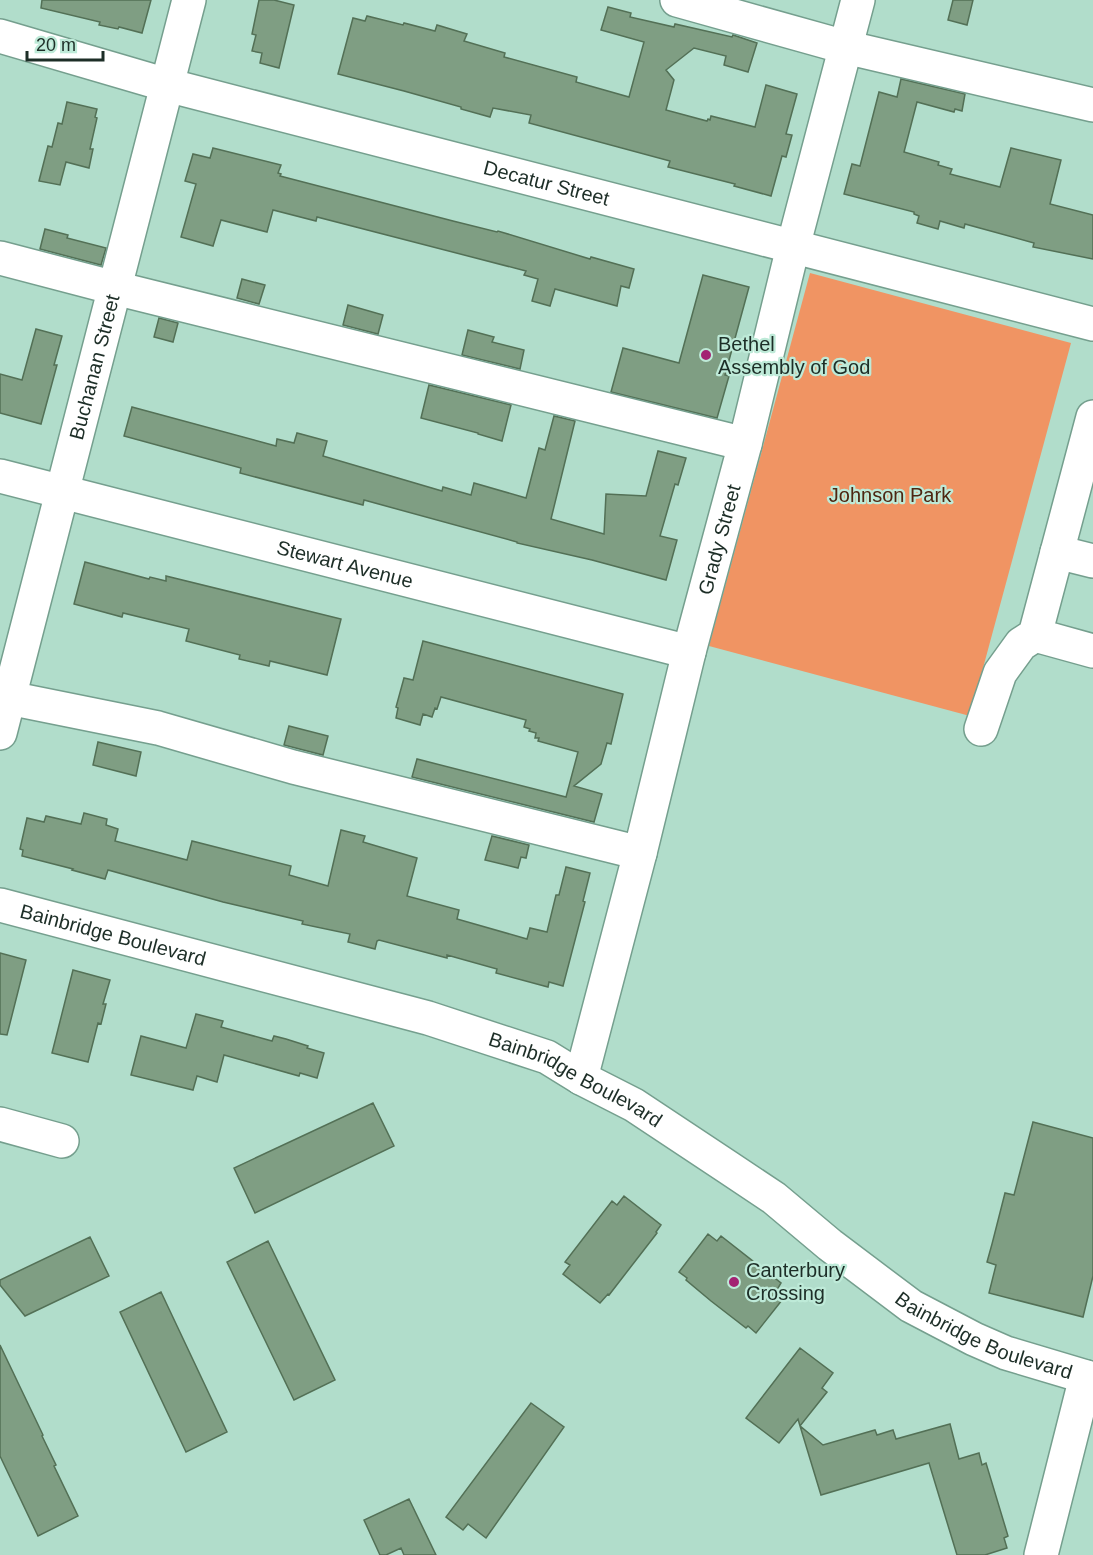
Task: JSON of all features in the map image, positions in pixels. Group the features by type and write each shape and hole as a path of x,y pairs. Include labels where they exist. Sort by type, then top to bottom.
{"street":[{"name":"Buchanan Street","path":"0,733 189,0"},
{"path":"677,0 845,46 1093,105"},
{"name":"Grady Street","path":"581,1078 858,0"},
{"name":"Decatur Street","path":"0,36 167,85 1093,324"},
{"path":"0,258 745,444"},
{"path":"981,729 1000,673 1021,644 1035,635 1057,552 1084,487 1093,417"},
{"name":"Stewart Avenue","path":"0,476 689,652"},
{"path":"1057,552 1093,561"},
{"path":"1035,635 1093,651"},
{"path":"9,698 158,728 293,767 640,853"},
{"name":"Bainbridge Boulevard","path":"0,905 428,1018 547,1057 581,1078 634,1105 774,1198 830,1245 911,1305 974,1339 1006,1353 1089,1378"},
{"path":"0,1124 62,1141"},
{"path":"1041,1555 1089,1378"}],"green space":[{"name":"Johnson Park","path":"810,273 1071,343 970,716 709,646"}],"building":[{"path":"42,0 151,0 142,33 99,25 100,22 41,8"},
{"path":"259,0 274,0 294,5 279,68 260,63 262,53 252,51 256,35 252,34"},
{"path":"953,0 973,0 967,25 948,20"},
{"path":"608,7 631,13 630,17 674,27 675,24 732,37 733,35 757,43 748,72 724,65 726,56 694,48 666,70 674,80 666,110 707,121 711,116 755,127 766,85 797,94 786,134 792,135 786,157 782,156 771,196 668,167 670,161 529,123 531,115 493,108 490,117 338,74 353,18 365,21 367,16 435,31 437,25 467,34 464,41 505,53 504,57 577,77 576,82 629,97 644,42 601,30"},
{"path":"901,79 965,94 962,111 955,109 954,112 917,102 904,152 939,162 938,165 952,169 950,174 1000,187 1011,148 1061,160 1050,204 1093,215 1093,259 1033,247 1034,243 965,224 964,228 940,221 938,229 917,223 919,216 914,212 844,194 852,164 860,166 879,92 897,97"},
{"path":"67,102 97,109 89,168 66,162 60,185 39,181 48,146 52,147 58,123 62,124"},
{"path":"213,148 281,165 278,173 281,174 280,176 498,231 590,259 591,257 634,269 629,288 621,286 617,306 555,289 550,306 532,301 538,279 524,275 526,271 317,217 316,221 273,210 267,232 221,220 213,246 181,237 196,184 185,181 193,154 210,158"},
{"path":"45,229 68,235 67,238 106,248 101,265 40,249"},
{"name":"Bethel Assembly of God","path":"703,275 749,287 725,375 729,376 717,418 611,392 623,348 679,363"},
{"path":"242,279 265,285 259,304 237,298"},
{"path":"348,305 383,315 378,334 343,325"},
{"path":"159,318 178,323 173,342 154,337"},
{"path":"36,329 62,336 54,365 57,365 41,424 0,413 0,374 22,380"},
{"path":"468,330 494,337 492,342 524,350 520,369 462,355"},
{"path":"429,385 511,405 502,441 421,418"},
{"path":"132,407 276,446 277,439 294,443 297,433 327,441 323,456 442,491 443,487 471,495 474,483 526,498 539,448 545,450 554,416 575,421 551,519 604,534 606,494 646,496 658,451 686,458 678,485 675,484 660,536 677,540 666,580 517,543 364,500 363,505 240,473 241,468 124,436"},
{"path":"85,562 149,579 150,577 166,581 166,576 341,619 327,675 270,661 269,666 239,659 240,655 186,641 189,629 123,613 122,617 74,604"},
{"path":"423,641 623,694 611,744 607,743 601,764 574,786 602,794 594,822 412,777 417,759 566,797 578,752 538,741 539,738 535,738 536,733 524,727 526,720 441,697 432,717 423,714 420,725 396,718 398,708 396,707 404,678 413,680"},
{"path":"289,726 328,736 323,755 284,745"},
{"path":"98,742 141,752 136,776 93,765"},
{"path":"84,813 107,819 106,825 118,829 115,841 187,860 192,841 291,866 289,875 328,886 341,830 365,836 363,842 417,858 407,896 459,910 457,919 527,939 530,928 547,932 566,867 590,873 583,901 585,902 563,986 549,982 548,987 496,973 497,969 447,955 447,958 379,940 375,949 348,942 350,934 302,924 303,921 223,902 108,870 105,879 22,856 23,850 20,849 27,818 44,822 46,816 81,824"},
{"path":"492,836 529,845 526,858 521,857 518,868 485,860"},
{"path":"0,953 26,960 7,1035 0,1034"},
{"path":"73,970 110,980 103,1004 106,1004 101,1024 98,1023 88,1062 52,1053"},
{"path":"196,1014 223,1021 221,1027 272,1041 274,1036 286,1039 324,1053 317,1078 300,1073 299,1076 224,1055 217,1082 197,1076 193,1090 131,1075 141,1036 186,1048"},
{"path":"373,1103 394,1146 255,1213 234,1168"},
{"path":"1033,1122 1093,1138 1093,1276 1083,1317 989,1293 996,1265 987,1262 1005,1193 1014,1195"},
{"path":"624,1196 661,1225 609,1295 600,1303 563,1274 570,1265 565,1262 612,1201 617,1205"},
{"name":"Canterbury Crossing","path":"708,1234 717,1241 721,1236 781,1283 778,1288 786,1295 756,1333 711,1301 679,1272"},
{"path":"90,1237 109,1276 25,1316 0,1285 0,1280"},
{"path":"268,1241 335,1380 294,1400 227,1262"},
{"path":"161,1292 227,1432 186,1452 120,1312"},
{"path":"0,1345 78,1516 38,1536 0,1456"},
{"path":"800,1348 833,1373 822,1388 827,1392 800,1426 798,1419 779,1443 746,1418"},
{"path":"531,1403 564,1427 486,1538 468,1524 463,1530 446,1517"},
{"path":"950,1424 959,1459 979,1453 982,1465 986,1463 1008,1536 1004,1538 1007,1548 985,1555 957,1555 929,1463 821,1495 800,1426 823,1445 875,1430 877,1435 893,1430 896,1439"},
{"path":"409,1499 436,1555 404,1555 401,1548 386,1555 380,1555 364,1520"}],"place":[{"name":"Bethel Assembly of God","path":"706,355"},
{"name":"Canterbury Crossing","path":"734,1282"}]}
